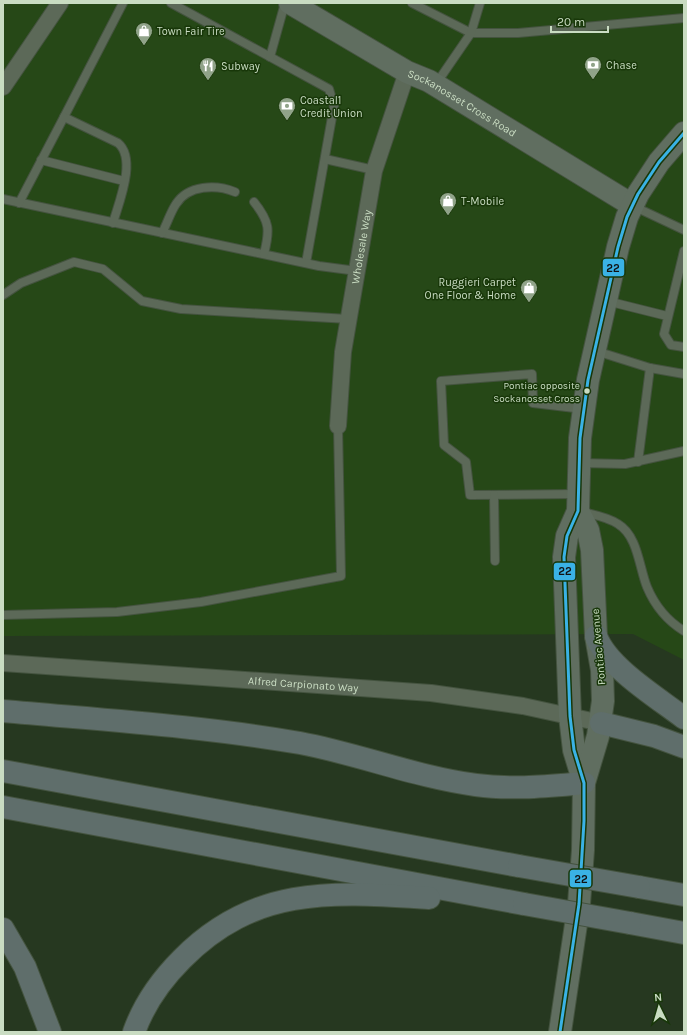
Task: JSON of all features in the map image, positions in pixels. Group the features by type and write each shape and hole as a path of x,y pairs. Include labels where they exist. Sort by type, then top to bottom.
{"highway":[{"path":"596,636 600,647 611,661 684,718"},
{"path":"3,711 211,731 281,740 346,752 415,772 475,785 515,788 584,783"},
{"path":"601,723 654,736 684,747"},
{"path":"3,771 518,866 684,895"},
{"path":"3,808 684,933"},
{"path":"134,1032 157,988 187,954 205,938 225,924 260,907 298,898 345,895 524,904"},
{"path":"3,929 25,967 50,1032"}],"main road":[{"name":"Sockanosset Cross Road","path":"290,3 407,72 435,85 632,205"},
{"name":"Pontiac Avenue","path":"584,783 574,750 570,716 564,557 567,536 578,502 583,409 605,300 618,247 632,205 659,162 684,133"},
{"name":"Pontiac Avenue","path":"560,1032 579,904 583,850 584,783 601,723 603,701 602,680 596,636 591,540 578,502"}],"street":[{"path":"3,87 60,3"},
{"name":"Wholesale Way","path":"338,426 343,352 374,170 407,72"},
{"name":"Alfred Carpionato Way","path":"3,663 394,689 495,701 601,723"}],"lane":[{"path":"19,203 123,3"},
{"path":"171,3 329,89 334,106 306,263"},
{"path":"270,57 285,3"},
{"path":"412,3 471,33 518,33 684,18"},
{"path":"435,85 471,33 480,3"},
{"path":"64,117 124,147 128,162 113,223"},
{"path":"324,159 374,170"},
{"path":"41,160 124,181"},
{"path":"162,233 176,204 186,194 204,187 223,187 235,192"},
{"path":"3,199 320,266 357,271"},
{"path":"254,202 265,216 268,236 264,254"},
{"path":"632,205 684,230"},
{"path":"684,251 667,316 664,334 671,345 684,347"},
{"path":"3,294 21,283 74,262 103,269 142,301 181,309 348,319"},
{"path":"605,300 667,316"},
{"path":"594,350 650,368 684,374"},
{"path":"638,462 650,368"},
{"path":"583,409 534,403 532,374 441,381 444,445 466,462 470,495 494,495 578,502 625,529 633,543 647,587 653,599 669,621 684,631"},
{"path":"3,615 117,612 201,602 341,576 338,426"},
{"path":"579,463 625,464 684,451"},
{"path":"494,495 495,561"}],"shaded area":[{"path":"3,3 684,3 684,660 633,634 3,636"}],"transit line":[{"name":"22","path":"560,1032 579,904 584,821 584,783 574,750 570,716 564,557 567,536 578,511 580,438 588,380 618,247 627,217 638,194 659,162 684,133"}],"place":[{"name":"Town Fair Tire","path":"144,46"},
{"name":"Chase","path":"593,80"},
{"name":"Subway","path":"208,81"},
{"name":"Coastal1 Credit Union","path":"287,121"},
{"name":"T-Mobile","path":"448,216"},
{"name":"Ruggieri Carpet One Floor & Home","path":"529,303"},
{"name":"Pontiac opposite Sockanosset Cross","path":"587,391"}]}
